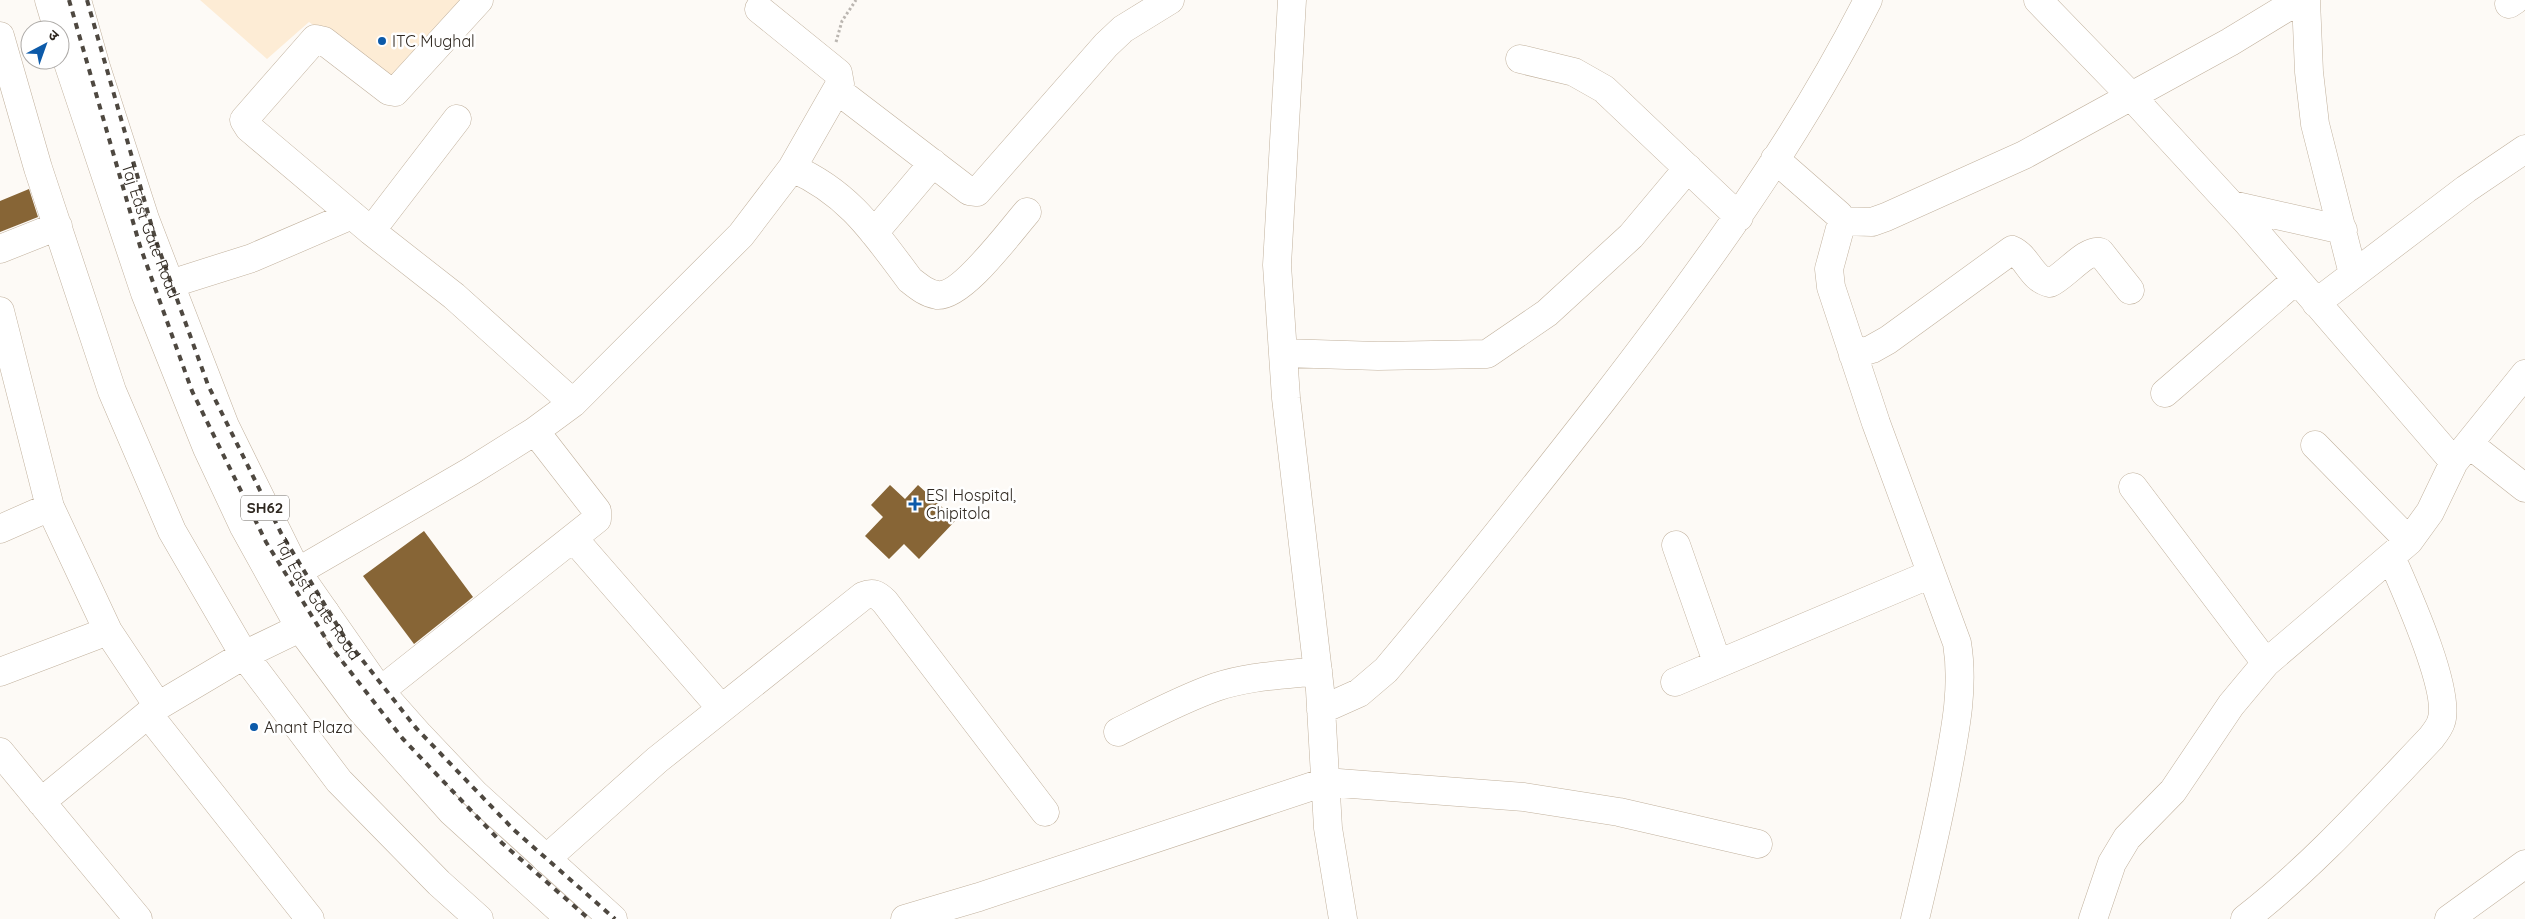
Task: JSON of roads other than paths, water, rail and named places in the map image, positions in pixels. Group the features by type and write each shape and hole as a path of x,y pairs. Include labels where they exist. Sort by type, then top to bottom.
{"street":[{"path":"49,0 55,20"},
{"name":"Taj East Gate Road","path":"77,0 96,67 145,218 170,284 225,426 297,572 380,691 475,794 613,919"},
{"path":"479,0 396,92 389,91 324,41 315,39 246,115 244,120 249,128 361,223 454,296 573,403"},
{"path":"837,90 969,191 977,192 1106,45 1123,29 1170,0"},
{"path":"1292,0 1277,265 1286,398 1318,670 1328,828 1344,919"},
{"path":"1321,710 1359,693 1386,670 1544,478 1652,337 1739,217 1816,95 1868,0"},
{"path":"2038,0 2131,96 2232,205 2316,303 2462,453 2525,488"},
{"path":"1842,221 1872,222 1886,217 2024,154 2131,96 2299,0"},
{"path":"2306,0 2309,72 2315,124 2353,274"},
{"path":"297,572 472,472 535,431 573,403 734,241 792,168 837,90 840,77 827,64 759,9"},
{"path":"0,36 58,226 112,391 168,523 244,655 339,781 439,883 479,919"},
{"path":"1520,59 1574,72 1604,90 1739,217"},
{"name":"SH62","path":"70,69 145,294 200,430 244,527 300,628 360,709 452,812 570,919"},
{"path":"170,284 361,223 458,119"},
{"path":"2316,303 2466,189 2525,149"},
{"path":"1775,159 1839,215 1842,221 1829,270 1830,287 1930,574 1957,643 1961,666 1960,692 1940,809 1915,919"},
{"path":"874,233 933,163"},
{"path":"792,168 834,191 847,201 910,280 922,290 939,295 955,289 971,278 1027,212"},
{"path":"1283,353 1378,356 1487,354 1547,312 1631,236 1688,168"},
{"path":"2232,205 2343,230"},
{"path":"0,249 58,226"},
{"path":"1853,355 1872,349 1888,340 2012,250 2017,253 2037,277 2050,283 2058,280 2089,253 2096,250 2100,252 2130,290"},
{"path":"2165,393 2296,280"},
{"path":"0,311 9,384 50,507 108,631 153,710 310,919"},
{"path":"2094,919 2112,863 2127,838 2173,790 2231,705 2266,663 2400,549 2430,512 2462,453 2525,374"},
{"path":"380,691 594,523 598,515 597,511 535,431"},
{"path":"2245,919 2296,878 2328,848 2431,738 2441,722 2443,705 2439,681 2405,588 2400,549 2315,445"},
{"path":"2133,487 2266,663"},
{"path":"0,529 50,507"},
{"path":"574,539 721,708"},
{"path":"1676,545 1717,662"},
{"path":"1675,682 1717,662 1930,574"},
{"path":"546,859 657,760 863,596 870,593 877,594 1045,812"},
{"path":"40,802 153,710 244,655 300,628 325,612"},
{"path":"0,672 108,631"},
{"path":"1118,732 1187,698 1217,687 1249,679 1318,670"},
{"path":"0,752 138,919"},
{"path":"905,919 985,908 1325,782 1524,797 1619,812 1758,844"},
{"path":"2449,919 2525,864"}],"railway":[{"path":"69,0 140,246 192,391 266,542 331,647 403,739 502,843 589,919"},
{"path":"87,0 156,241 208,385 281,533 345,638 416,728 514,830 615,919"}],"place":[{"name":"ITC Mughal","path":"382,41"},
{"name":"ESI Hospital, Chipitola","path":"915,504"},
{"name":"Anant Plaza","path":"254,727"}]}
